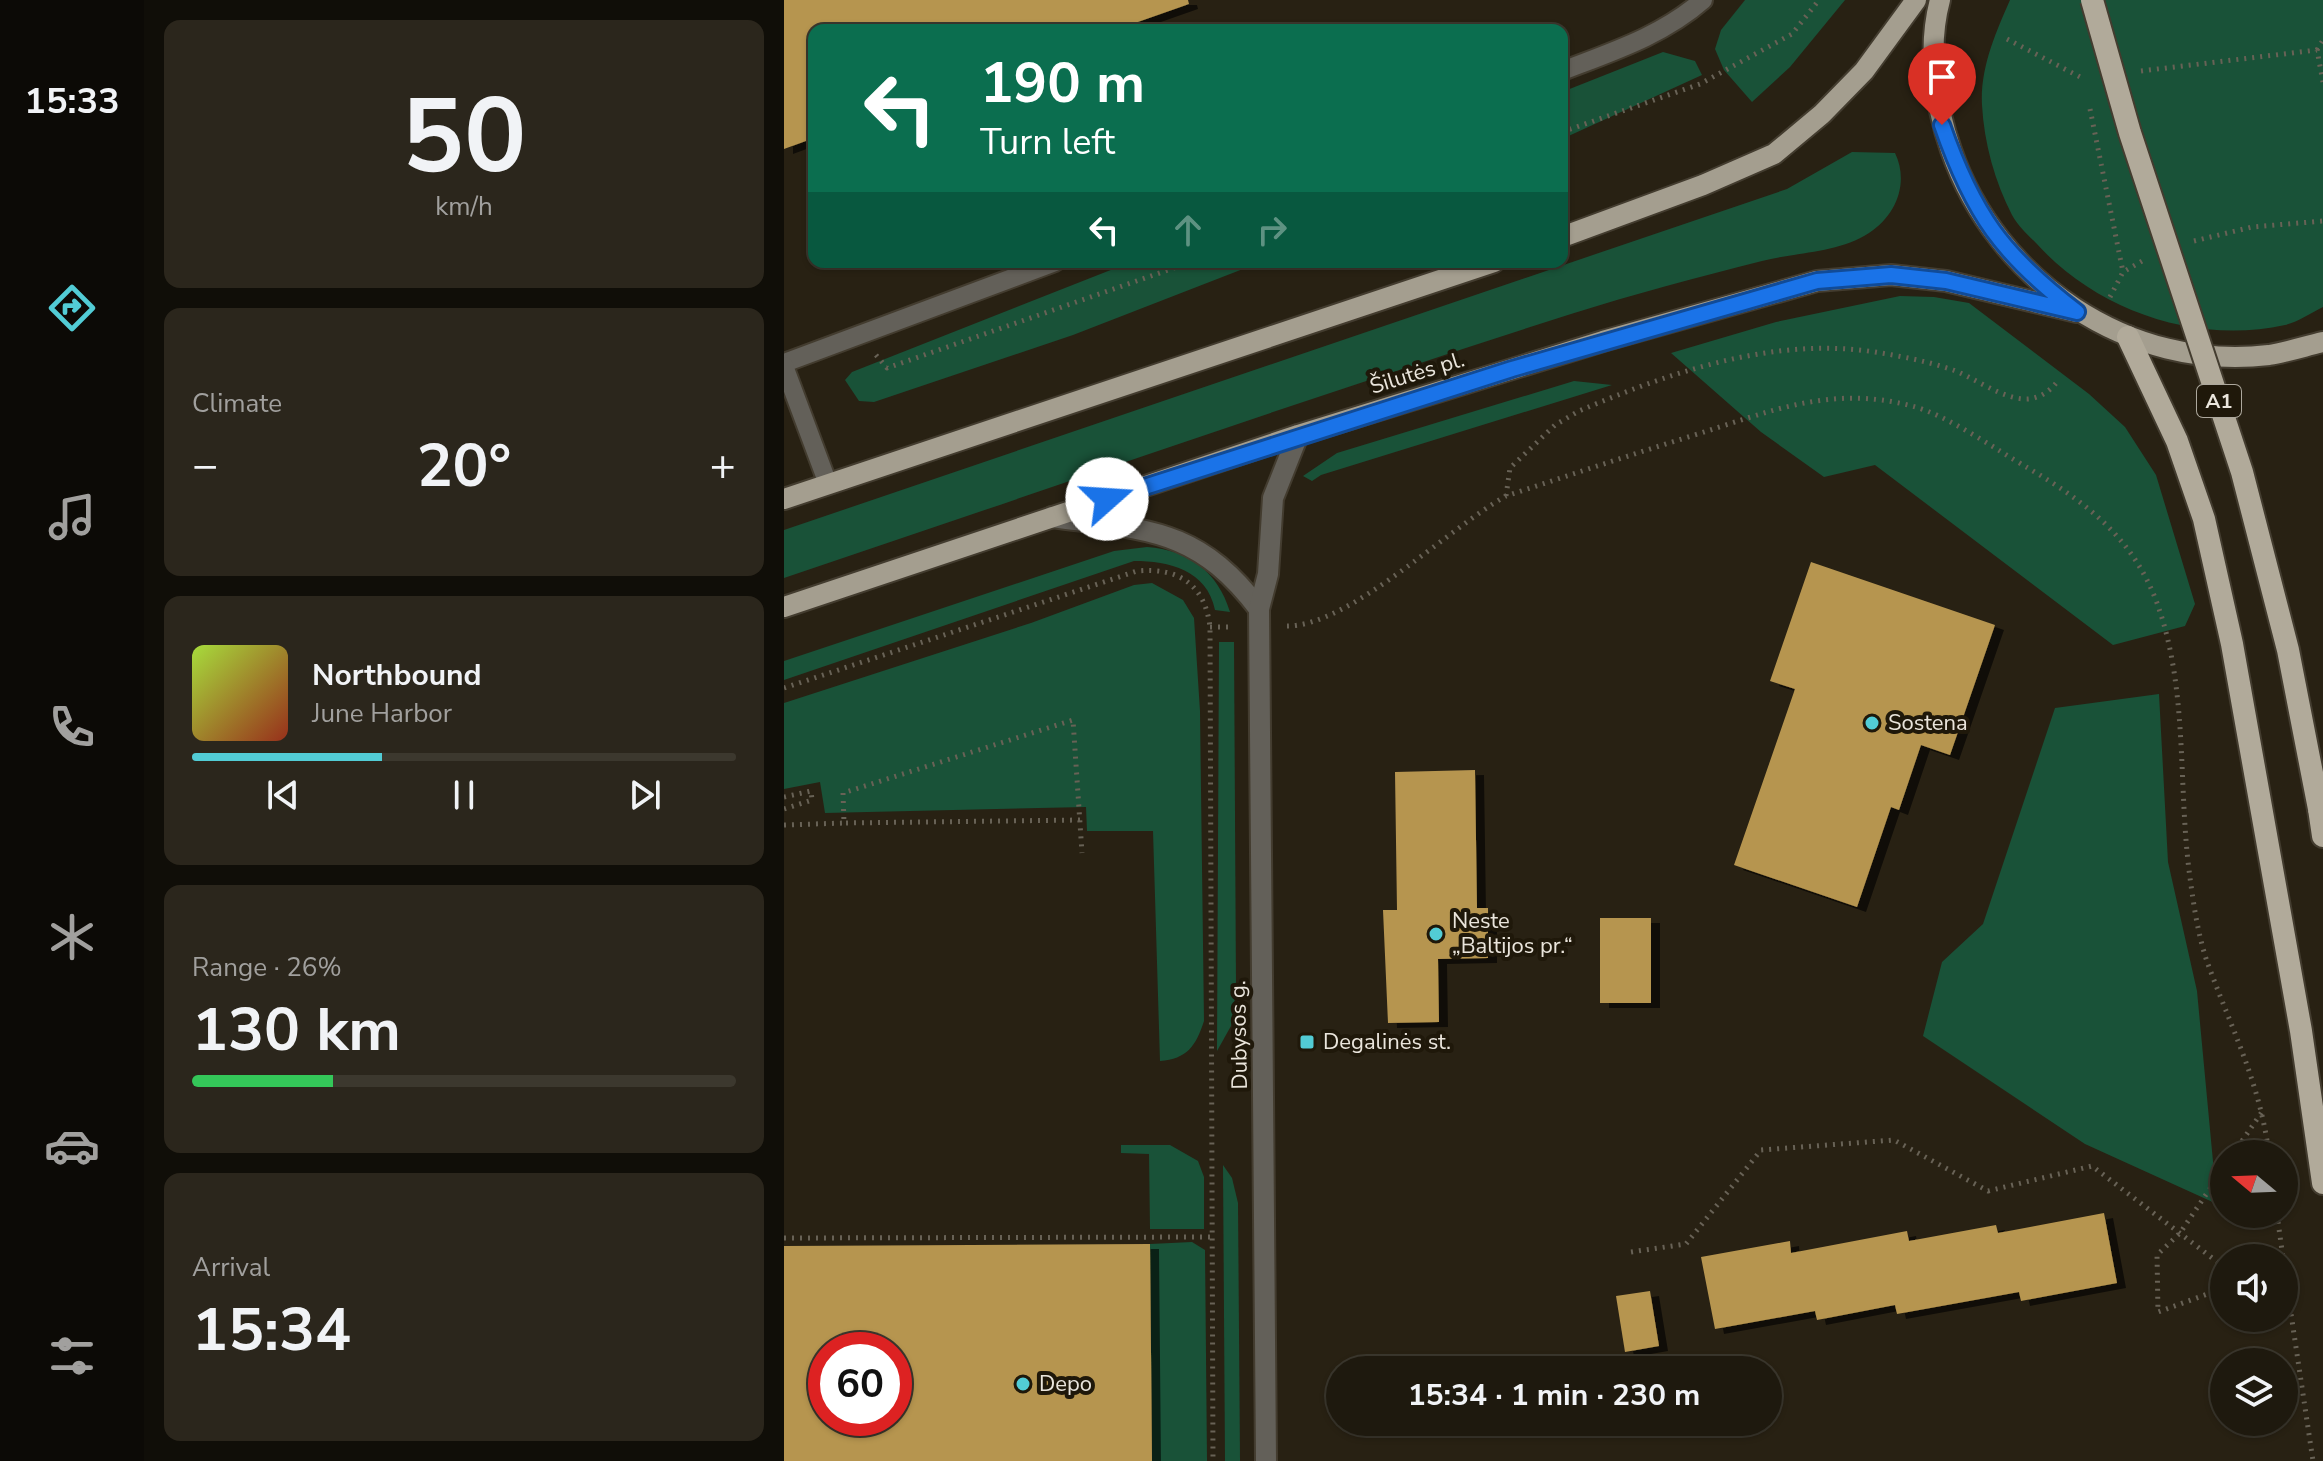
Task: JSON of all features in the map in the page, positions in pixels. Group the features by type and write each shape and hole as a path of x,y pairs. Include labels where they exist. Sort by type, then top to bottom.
{"highway":[{"name":"A1","path":"2092,0 2130,133 2242,472 2288,650 2323,836"},
{"path":"2128,337 2177,441 2204,519 2238,675 2299,1015 2323,1183"}],"main road":[{"path":"1568,235 1774,154 1822,114 1864,71 1916,0"},
{"path":"1940,0 1934,66 1942,125 1961,181 1991,232 2020,265 2077,312 2128,337 2197,354 2269,355 2323,342"},
{"path":"784,499 1476,268"},
{"name":"Šilutės pl.","path":"784,607 1298,435 1603,341 1817,281 1891,275 1946,281 2077,312"}],"street":[{"name":"Dubysos g.","path":"1266,1461 1259,618 1268,574 1273,498 1298,435"},
{"path":"1052,517 1154,531 1179,539 1209,556 1227,571 1259,618"}],"lane":[{"path":"1568,69 1638,42 1684,17 1703,0"},
{"path":"828,484 784,364 1039,268"}],"path":[{"path":"1568,130 1700,84 1792,34 1819,0"},
{"path":"2007,39 2084,78 2099,76"},
{"path":"2323,40 2317,50 2323,82"},
{"path":"2131,73 2317,50"},
{"path":"2084,78 2123,272"},
{"path":"2182,246 2252,227 2323,221"},
{"path":"2110,297 2123,272 2153,257"},
{"path":"860,335 887,368 1174,268"},
{"path":"1506,496 1510,468 1567,418 1616,396 1750,354 1810,348 1879,353 1951,370 2012,397 2027,399 2050,390 2057,382"},
{"path":"1210,627 1259,618 1302,626 1333,617 1480,511 1506,496 1764,411 1818,398 1870,397 1917,407 2000,452 2091,508 2120,536 2143,568 2158,606 2182,723 2189,870 2207,964 2243,1048 2264,1109 2267,1140"},
{"path":"784,688 1137,571 1173,572 1195,588 1207,604 1210,627 1213,1461"},
{"path":"844,823 843,793 1073,720 1082,853"},
{"path":"784,797 811,791 812,800 784,809"},
{"path":"784,825 1080,820"},
{"path":"2243,1140 2264,1109"},
{"path":"1631,1252 1686,1244 1761,1150 1894,1140 1988,1191 2092,1166 2210,1256"},
{"path":"2210,1189 2180,1233 2157,1255 2158,1312 2210,1293"},
{"path":"784,1238 1211,1237"},
{"path":"2293,1332 2313,1461"}],"green space":[{"path":"1745,0 1845,0 1790,67 1752,102 1724,70 1715,49 1721,30"},
{"path":"2010,0 2323,0 2323,307 2290,324 2251,330 2182,326 2117,304 2060,267 2012,215 1991,162 1985,134 1982,91 1986,64"},
{"path":"1663,52 1695,61 1702,75 1568,136 1568,90"},
{"path":"1852,152 1895,153 1901,175 1898,197 1887,217 1869,233 1844,245 1714,273 1571,314 784,578 784,530 1555,268 1568,268 1568,263 1787,189"},
{"path":"1116,268 1246,268 1073,335 874,402 859,401 845,380 852,372"},
{"path":"1900,296 1934,297 1969,303 2089,394 2125,427 2156,475 2195,604 2185,626 2113,645 1875,465 1824,477 1761,432 1671,353 1776,322"},
{"path":"1574,381 1612,385 1321,475 1312,481 1303,476 1337,453"},
{"path":"1147,547 1176,553 1200,566 1218,585 1230,612 1215,610 1204,585 1185,570 1160,563 1134,561 784,680 784,661 1114,551"},
{"path":"1152,583 1183,600 1194,618 1200,711 1204,1021 1198,1038 1189,1050 1160,1061 1153,831 1087,831 1086,807 825,813 820,782 784,789 784,703 1031,623 1134,585"},
{"path":"1219,642 1234,642 1236,990 1231,1026 1217,1051"},
{"path":"2159,694 2168,862 2197,991 2211,1140 2210,1201 2085,1144 1923,1036 1942,962 1983,924 2055,708"},
{"path":"1121,1145 1170,1145 1198,1161 1204,1177 1204,1229 1150,1229 1149,1154 1121,1153"},
{"path":"1223,1165 1232,1178 1238,1203 1240,1461 1225,1461"},
{"path":"1192,1242 1205,1250 1207,1461 1152,1461 1150,1244"}],"building":[{"path":"784,0 1188,0 1189,4 1132,24 808,24 808,140 784,149"},
{"name":"Sostena","path":"1811,562 1995,625 1950,755 1921,745 1899,810 1891,807 1857,907 1734,865 1795,689 1770,681"},
{"path":"1475,770 1477,908 1488,908 1488,958 1438,959 1439,1022 1388,1023 1383,910 1397,910 1395,772"},
{"path":"1600,918 1651,918 1651,1003 1600,1003"},
{"path":"2104,1213 2117,1283 2021,1301 2019,1292 1897,1314 1895,1305 1817,1320 1815,1311 1715,1329 1701,1257 1790,1241 1791,1253 1907,1231 1909,1241 1996,1225 1998,1233"},
{"name":"Depo","path":"1150,1244 1152,1461 784,1461 784,1246"},
{"path":"1650,1291 1659,1346 1625,1352 1616,1296"}],"place":[{"name":"Sostena","path":"1872,723"},
{"name":"Neste „Baltijos pr.“","path":"1436,934"},
{"name":"Degalinės st.","path":"1307,1042"},
{"name":"Depo","path":"1023,1384"}],"route":[{"path":"1107,499 1298,435 1603,341 1817,281 1891,275 1946,281 2077,312 2030,276 1991,232 1961,181 1942,125"}]}
